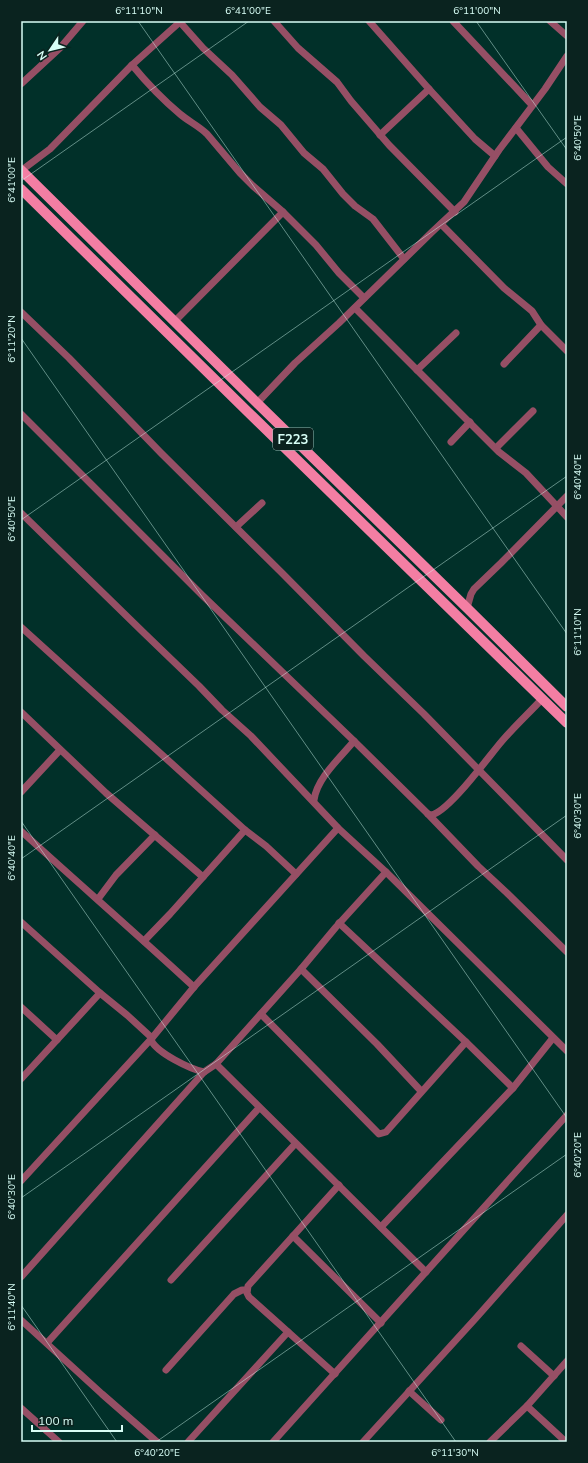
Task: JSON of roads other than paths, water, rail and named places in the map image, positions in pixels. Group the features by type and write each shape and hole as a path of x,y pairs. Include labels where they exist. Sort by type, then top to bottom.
{"main road":[{"name":"F223","path":"21,170 257,404 567,707"},
{"name":"F223","path":"21,189 567,723"},
{"path":"396,557 406,548"}],"street":[{"path":"21,84 60,48 83,21"},
{"path":"21,170 50,149 132,65 180,21 203,48 232,75 260,107 281,126 304,153 323,169 347,198 362,212 373,219 404,259"},
{"path":"274,21 298,48 337,82 380,135 455,212"},
{"path":"369,21 475,139 495,156"},
{"path":"454,21 532,105"},
{"path":"550,21 567,36"},
{"path":"257,404 288,371 464,202 567,56"},
{"path":"132,65 145,81 172,107 202,129 244,178 283,212 316,245 339,273 364,298"},
{"path":"380,135 429,89"},
{"path":"516,128 548,167 567,184"},
{"path":"174,322 283,212"},
{"path":"441,224 504,288 532,312 541,325 567,351"},
{"path":"355,308 503,456 526,473 567,516"},
{"path":"21,312 69,358 161,453 479,769 567,860"},
{"path":"504,364 541,325"},
{"path":"417,370 456,333"},
{"path":"496,448 533,411"},
{"path":"21,414 209,602 431,815 478,866 567,952"},
{"path":"451,442 470,422"},
{"path":"467,608 474,589 567,496"},
{"path":"236,527 262,502"},
{"path":"21,513 222,710 251,736 314,800 338,828 386,872 567,1052"},
{"path":"21,626 245,830 266,846 296,874"},
{"path":"431,815 438,813 458,794 502,741 542,699"},
{"path":"21,712 106,793 203,877"},
{"path":"314,800 315,792 320,782 354,741"},
{"path":"21,792 60,750"},
{"path":"21,1181 152,1038 194,987 338,828"},
{"path":"144,941 245,830"},
{"path":"21,831 194,987"},
{"path":"98,899 116,875 155,835"},
{"path":"21,1276 204,1072 216,1064 301,970 339,923 386,872"},
{"path":"21,922 100,994 128,1015 152,1038 152,1043 168,1057 197,1071 204,1072"},
{"path":"339,923 513,1088"},
{"path":"301,970 377,1044 421,1091"},
{"path":"21,1079 100,994"},
{"path":"21,1007 57,1040"},
{"path":"261,1014 379,1134 386,1132 466,1042"},
{"path":"382,1227 513,1088 553,1038"},
{"path":"216,1064 259,1108 280,1126 295,1144 382,1227 426,1272"},
{"path":"47,1343 259,1108"},
{"path":"274,1442 567,1115"},
{"path":"171,1280 295,1144"},
{"path":"335,1374 249,1296 247,1290 248,1286 339,1185"},
{"path":"363,1442 567,1215"},
{"path":"293,1236 381,1323"},
{"path":"166,1370 234,1294 242,1290 247,1290"},
{"path":"21,1320 157,1442"},
{"path":"188,1442 288,1332"},
{"path":"521,1346 554,1376"},
{"path":"490,1442 527,1406 567,1361"},
{"path":"409,1391 441,1420"},
{"path":"527,1406 566,1442"},
{"path":"21,1408 59,1442"}]}
